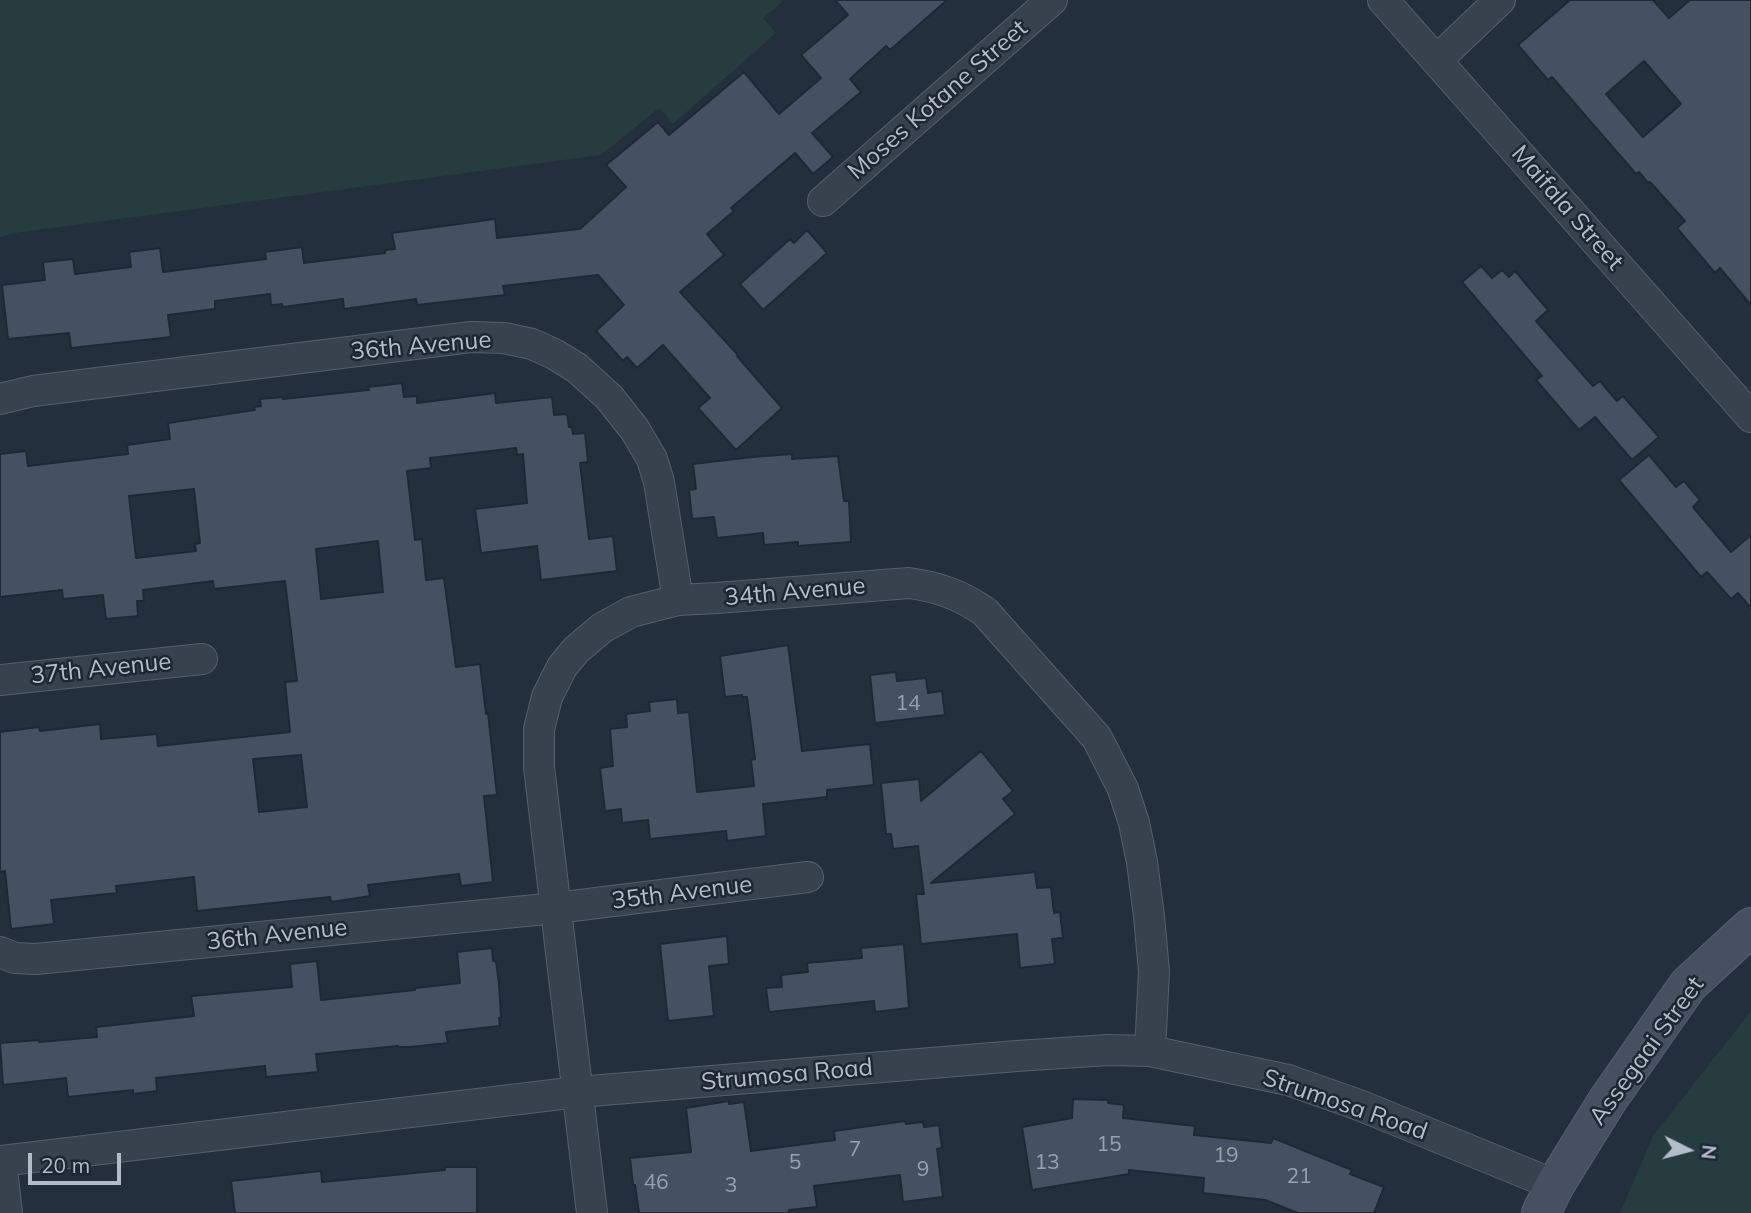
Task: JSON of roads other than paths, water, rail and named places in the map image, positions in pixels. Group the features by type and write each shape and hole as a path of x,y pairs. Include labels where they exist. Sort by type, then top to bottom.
{"street":[{"name":"Moses Kotane Street","path":"823,201 1052,0"},
{"name":"Maifala Street","path":"1383,0 1751,418"},
{"path":"1437,60 1500,0"},
{"name":"36th Avenue","path":"0,399 33,391 471,337 504,338 532,344 577,368 609,397 635,430 652,459 659,482 678,600"},
{"name":"34th Avenue","path":"592,1213 539,767 540,729 547,697 562,667 576,649 631,611 678,600 909,583 950,591 985,612 1097,738 1123,789 1142,862 1149,916 1154,972 1150,1051"},
{"name":"37th Avenue","path":"0,680 202,659"},
{"name":"35th Avenue","path":"556,908 808,877"},
{"name":"36th Avenue","path":"0,952 15,958 36,959 556,908"},
{"name":"Assegaai Street","path":"1552,1204 1607,1101 1688,985 1751,927"},
{"name":"Strumosa Road","path":"1,1161 578,1092 1017,1056 1150,1051 1288,1080 1359,1105 1552,1204"},
{"path":"1,1161 7,1213"}]}
